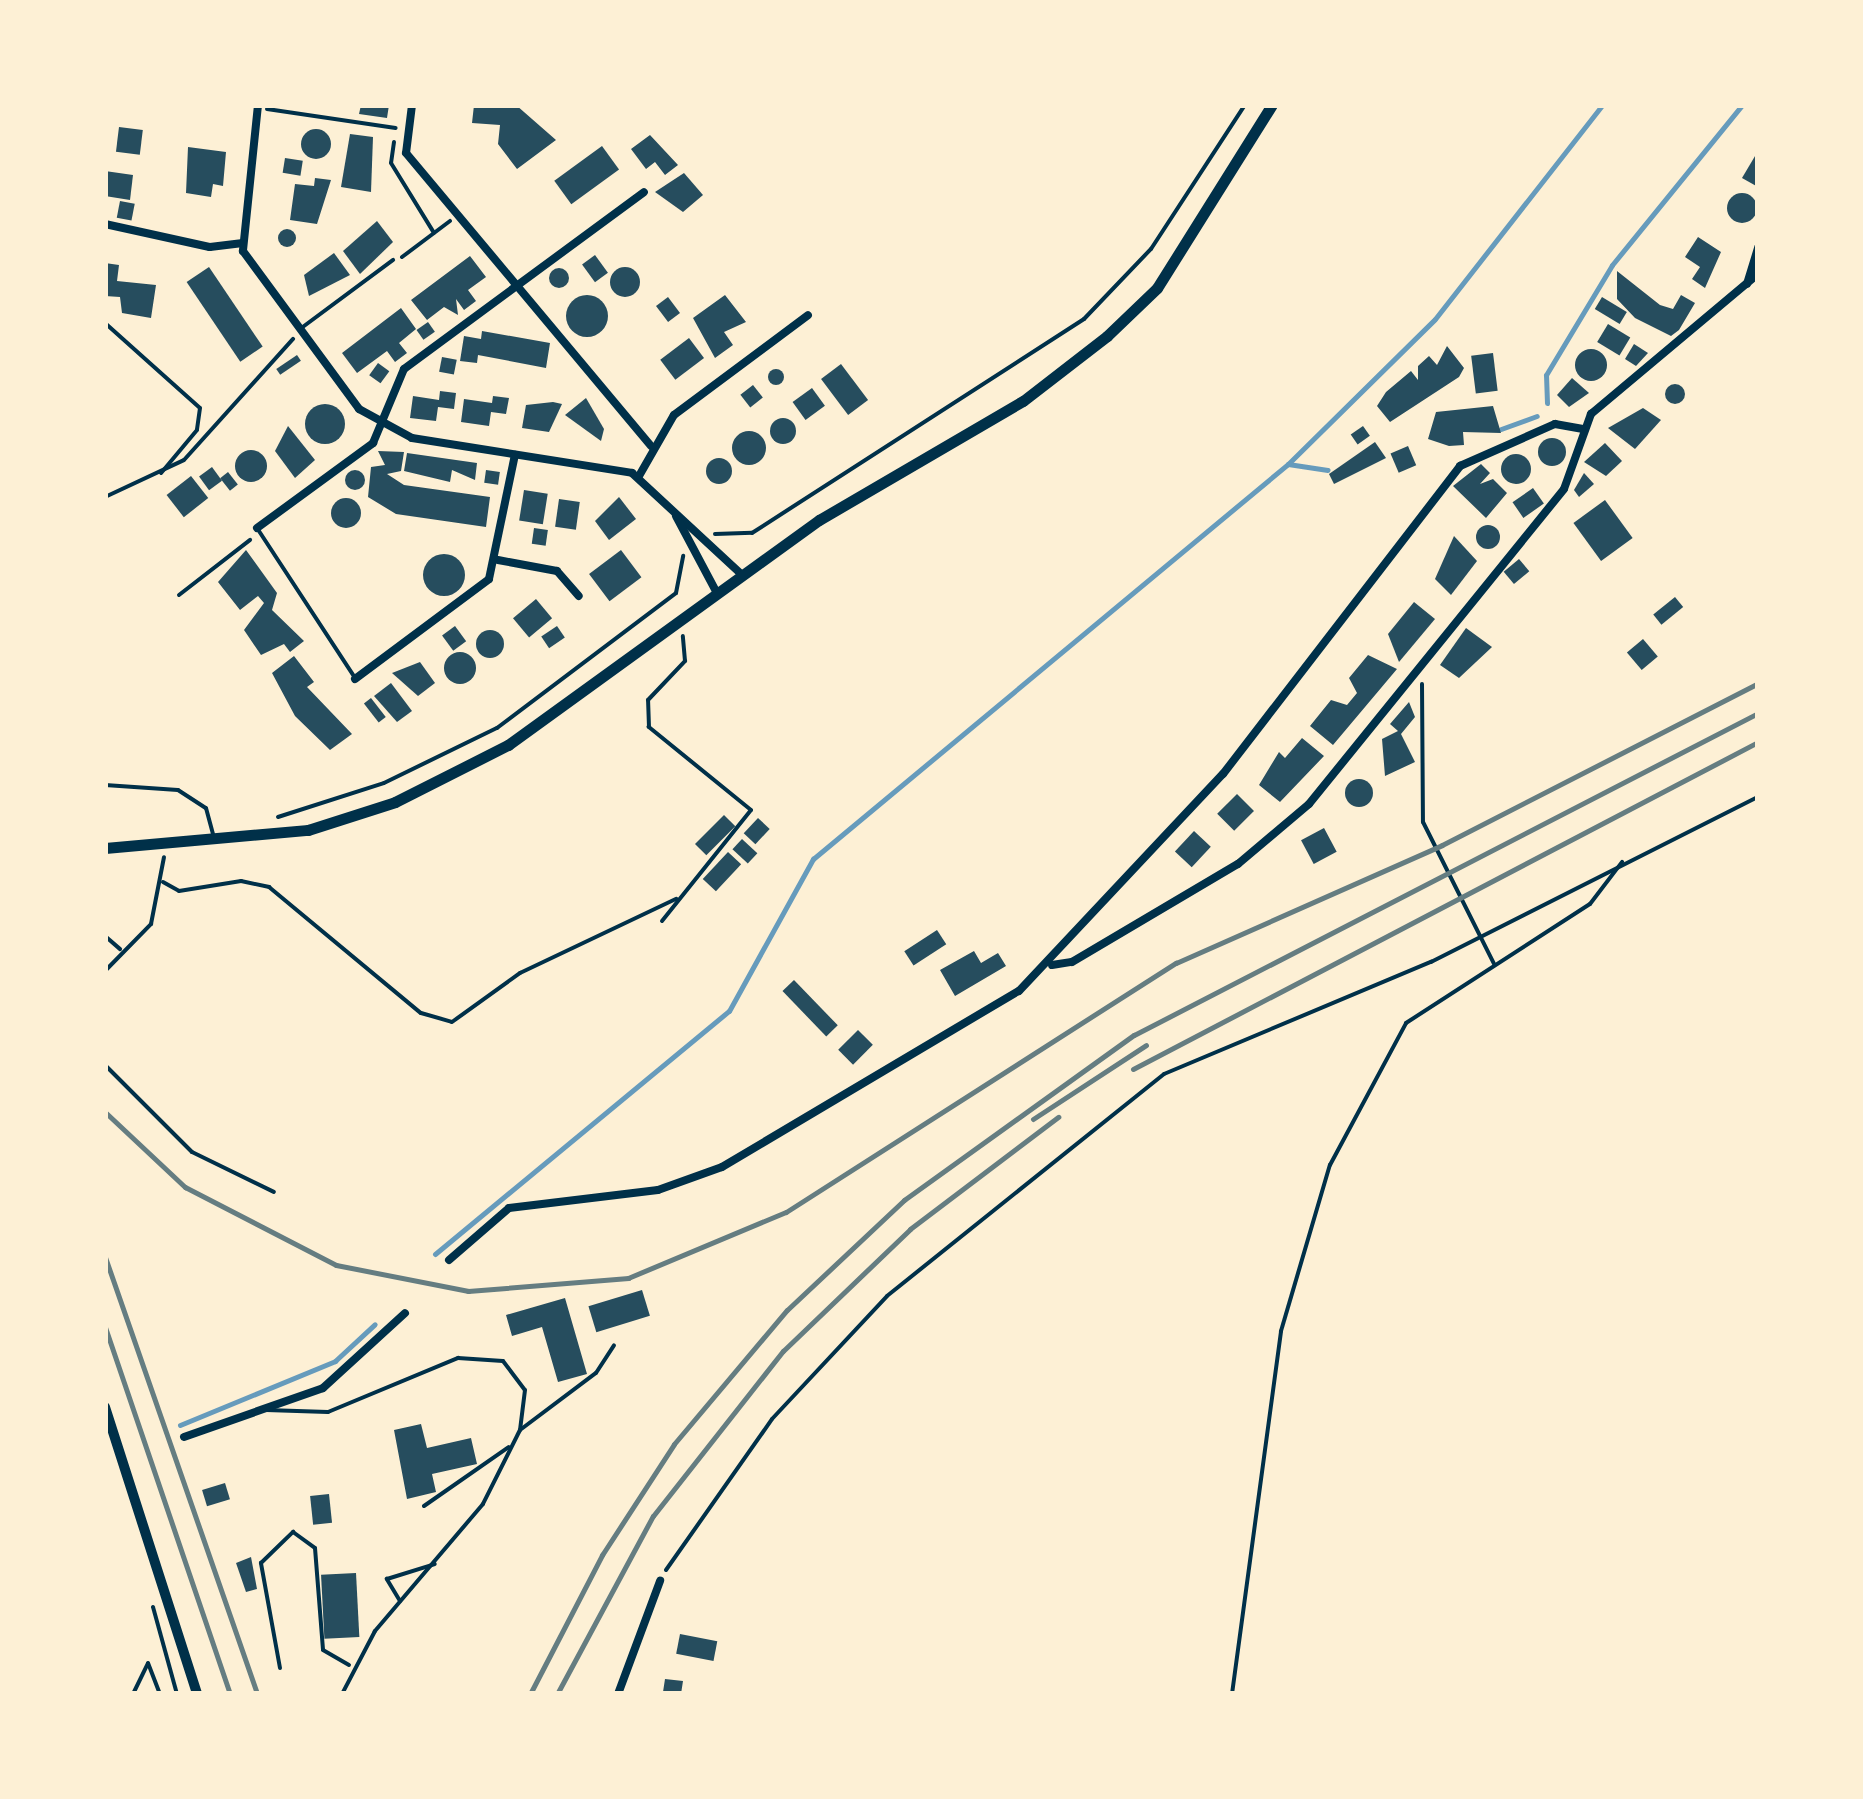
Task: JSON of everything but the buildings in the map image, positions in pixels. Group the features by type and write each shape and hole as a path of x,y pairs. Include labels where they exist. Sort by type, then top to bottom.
{"main road":[{"path":"105,848 214,844 308,830 460,774 742,574 1023,401 1157,288 1272,105"}],"street":[{"path":"412,105 406,153 651,446"},
{"path":"257,106 241,243 300,329 382,428 639,476 742,574"},
{"path":"258,530 382,428 404,368 644,192"},
{"path":"105,224 210,247 241,243"},
{"path":"1747,284 1758,246"},
{"path":"1052,965 1072,962 1260,850 1330,780 1412,673 1564,490 1582,429 1758,274"},
{"path":"639,476 651,446 674,415 808,315"},
{"path":"449,1260 509,1208 658,1190 722,1167 1052,965 1223,774 1460,466 1555,424 1582,429"},
{"path":"356,679 478,590 498,560 514,454"},
{"path":"674,512 717,593"},
{"path":"498,560 557,571 579,596"},
{"path":"184,1437 266,1410 365,1359 405,1313"},
{"path":"105,1407 197,1694"},
{"path":"618,1694 660,1581"}],"lane":[{"path":"300,329 393,260"},
{"path":"258,530 356,679"},
{"path":"105,785 178,790 206,808 214,844"},
{"path":"520,1430 596,1373 614,1344"},
{"path":"266,1410 328,1412 482,1357 520,1372 520,1430 484,1504 350,1665 342,1694"},
{"path":"424,1506 513,1444"},
{"path":"280,1668 260,1563 292,1532 314,1548 324,1650 350,1665"},
{"path":"401,1602 388,1579 435,1564"}],"path":[{"path":"257,106 409,130"},
{"path":"396,128 391,162 434,233"},
{"path":"393,260 457,216"},
{"path":"105,324 200,408 197,430 161,473"},
{"path":"105,497 161,473 241,403 300,329"},
{"path":"179,595 258,530"},
{"path":"662,920 751,810 649,727 648,700 687,651 672,626"},
{"path":"1412,673 1426,699 1423,822 1494,964"},
{"path":"660,1581 696,1515 761,1433 887,1296 1129,1098 1249,1034 1479,933 1758,797"},
{"path":"105,972 120,950 151,924 163,882 164,847"},
{"path":"1232,1694 1281,1331 1330,1165 1406,1024 1590,904 1622,862"},
{"path":"163,882 179,890 241,880 269,887 421,1013 452,1022 520,974 676,898"},
{"path":"105,936 120,950"},
{"path":"105,1065 192,1152 274,1192"},
{"path":"132,1694 148,1663 160,1694"}],"waterway":[{"path":"435,1254 729,1011 813,859 1288,464 1435,319 1602,105"},
{"path":"1547,403 1546,375 1612,265 1742,105"},
{"path":"1501,429 1537,416"},
{"path":"1288,464 1328,470"},
{"path":"180,1425 335,1361 375,1324"}],"railway":[{"path":"105,1112 185,1187 336,1265 468,1291 628,1278 786,1212 1176,963 1442,845 1758,683"},
{"path":"530,1694 602,1555 674,1444 787,1310 904,1200 1134,1035 1758,713"},
{"path":"1133,1069 1758,742"},
{"path":"1033,1119 1146,1045"},
{"path":"557,1694 653,1516 783,1351 910,1229 1058,1117"},
{"path":"105,1257 257,1694"},
{"path":"105,1327 230,1694"}]}
